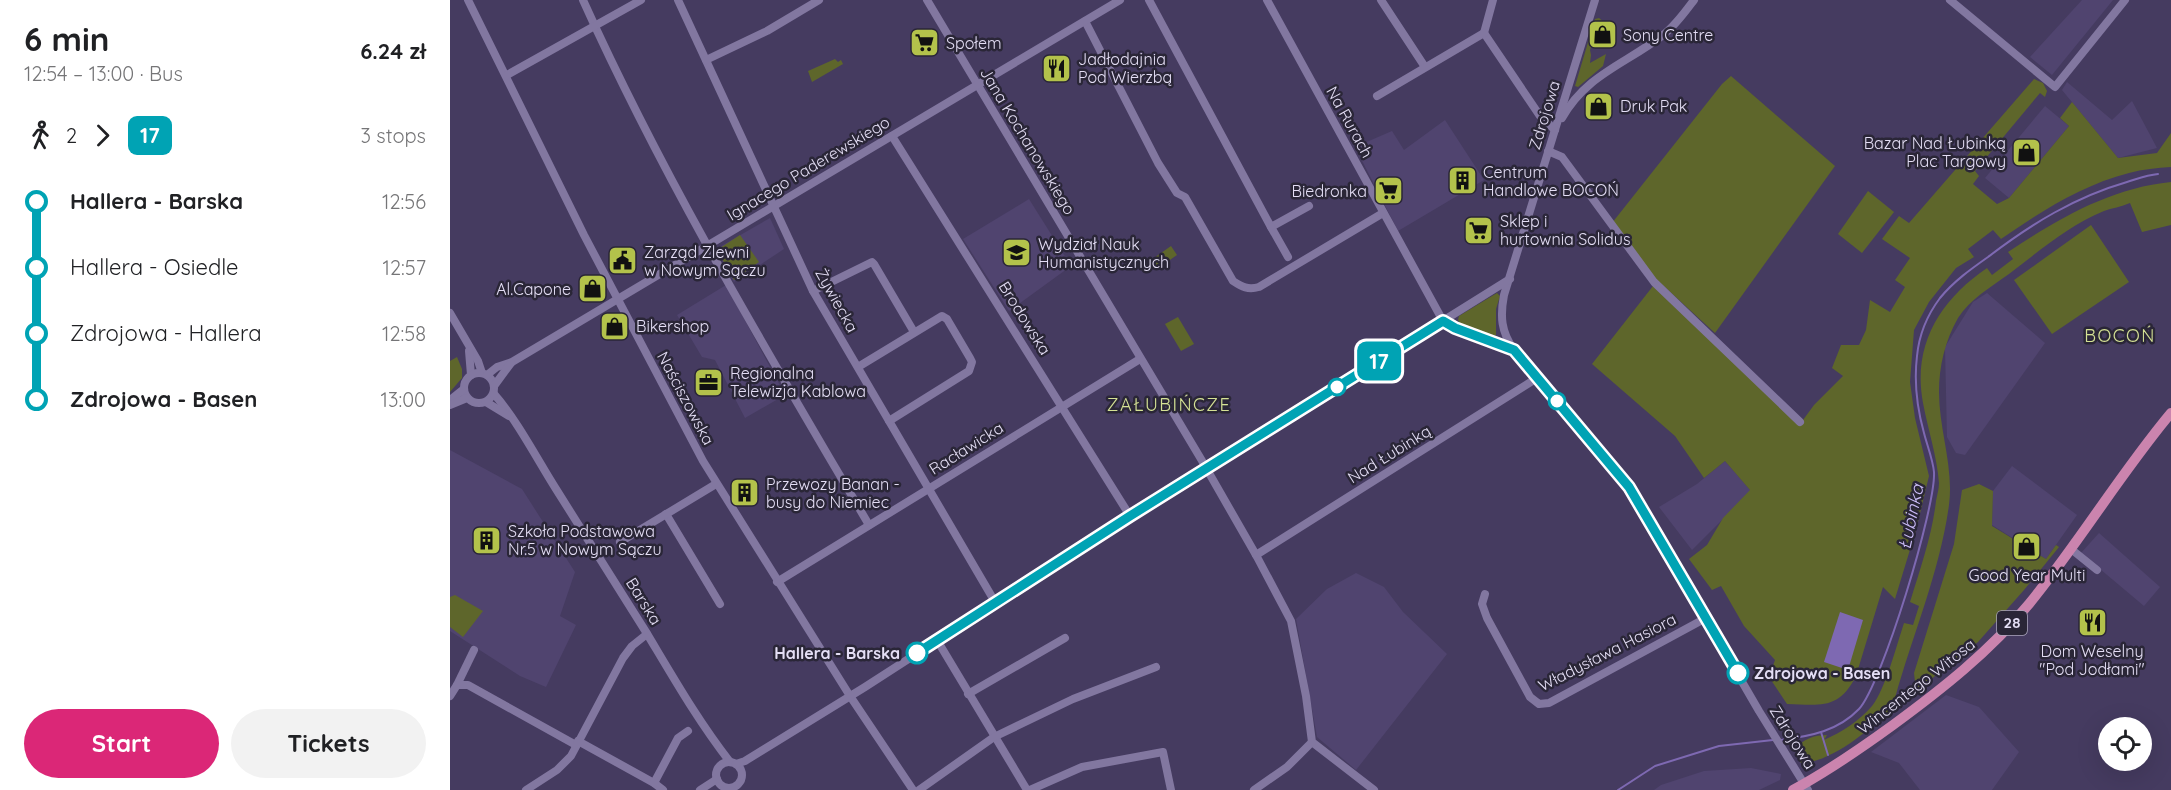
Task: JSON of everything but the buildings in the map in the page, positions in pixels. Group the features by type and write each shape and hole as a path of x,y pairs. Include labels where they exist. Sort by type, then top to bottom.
{"main road":[{"name":"Wincentego Witosa","path":"1793,790 1806,787 1934,695 1970,666 2000,637 2028,605 2171,413"}],"street":[{"name":"Naściszowska","path":"468,0 584,235 697,451 777,582 913,790"},
{"path":"583,0 644,128 707,247 868,525"},
{"path":"507,75 641,0"},
{"name":"Żywiecka","path":"678,0 813,291 995,602"},
{"path":"706,60 767,31 819,0"},
{"name":"Jana Kochanowskiego","path":"927,0 1206,469 1291,621 1306,696 1312,742"},
{"name":"Ignacego Paderewskiego","path":"485,374 512,362 1120,0"},
{"path":"1149,0 1288,257"},
{"name":"Na Rurach","path":"1267,0 1443,321"},
{"path":"1380,0 1425,67"},
{"path":"1377,96 1484,33 1493,0"},
{"name":"Zdrojowa","path":"1595,0 1503,302 1501,319 1504,334 1514,350 1629,487 1806,787"},
{"path":"1484,33 1540,116 1555,130 1569,107 1585,89 1606,71 1666,33 1694,0"},
{"path":"1950,0 2055,87 2125,0"},
{"path":"1085,21 1158,163 1177,193 1185,197 1233,281 1242,287 1253,289 1259,287 1383,213"},
{"name":"Brodowska","path":"892,136 1130,516"},
{"path":"1548,151 1562,157 1654,282 1800,422"},
{"path":"1271,227 1309,206"},
{"path":"813,291 872,262 914,332"},
{"path":"718,785 717,771 720,766 746,761 1130,516 1510,279"},
{"path":"450,313 469,348 478,361 494,390 486,402 476,404 467,398 464,389 466,380 471,375 485,374"},
{"path":"858,367 939,317 945,317 970,358 969,371 889,421"},
{"path":"1443,321 1455,328 1514,350"},
{"path":"469,348 471,375"},
{"name":"Racławicka","path":"777,582 1140,359"},
{"name":"Ignacego Paderewskiego","path":"494,390 512,362"},
{"name":"Nad Łubinką","path":"1256,555 1537,378"},
{"path":"450,403 464,389"},
{"name":"Barska","path":"494,390 647,634 682,695 713,741 733,763"},
{"path":"450,403 467,398"},
{"name":"Barska","path":"486,402 509,416"},
{"path":"620,542 716,483"},
{"path":"666,514 720,604"},
{"path":"2070,549 2097,570"},
{"name":"Władysława Hasiora","path":"1485,594 1482,604 1487,618 1530,697 1539,704 1549,702 1706,618"},
{"path":"526,790 557,770 571,756 622,657 647,634"},
{"path":"968,694 1065,638"},
{"path":"937,640 994,737 1029,790 1082,767 1162,752 1171,790"},
{"path":"450,696 474,650"},
{"path":"919,790 994,737 1073,699 1156,667"},
{"path":"457,685 468,685 654,783 663,790"},
{"path":"654,783 678,738 687,731"},
{"name":"Barska","path":"713,741 720,766"},
{"path":"700,790 718,785 733,789 741,776 777,741"},
{"path":"1254,790 1287,767 1312,742 1374,790"},
{"path":"733,763 741,776 745,790"}],"shaded area":[{"path":"2082,0 2113,0 2052,75 2030,57"},
{"path":"2067,82 2112,120 2132,101 2157,148 2118,158 2062,90"},
{"name":"Bazar Nad Łubinką Plac Targowy","path":"2045,106 2069,126 2009,198 1985,178"},
{"path":"1445,120 1484,180 1398,231 1355,147 1392,131 1404,150"},
{"name":"Wydział Nauk Humanistycznych","path":"1029,199 1071,266 1009,311 963,239"},
{"path":"770,218 784,249 734,282 716,249"},
{"path":"726,285 785,395 745,418 715,360 702,357 677,315"},
{"path":"1987,293 2045,343 1965,455 1956,453 1947,437 1945,347 1973,302"},
{"path":"450,450 522,489 575,572 560,616 576,625 546,687 520,676 450,631"},
{"path":"1725,461 1751,491 1692,550 1659,507 1697,484"},
{"name":"Good Year Multi","path":"2012,466 2077,515 2046,559 1992,525 1993,491"},
{"path":"2099,533 2160,587 2144,606 2081,553"},
{"path":"1356,573 1384,587 1403,612 1447,654 1356,770 1317,737 1296,619 1327,589"},
{"path":"1840,612 1863,620 1848,670 1824,662"},
{"path":"1946,695 1979,707 2019,752 1992,790 1920,790 1899,763 1871,752"},
{"path":"1751,768 1781,774 1780,780 1759,790 1654,790 1661,785 1704,771"}],"green space":[{"path":"1599,18 1605,23 1599,22 1590,50 1590,63 1606,54 1603,66 1578,87 1575,86 1595,19"},
{"path":"835,59 838,62 841,60 843,64 812,82 808,71"},
{"path":"1731,76 1835,166 1715,333 1656,279 1612,223 1722,84"},
{"path":"2034,79 2043,83 2047,91 2045,97 2040,93 1975,171 1979,176 1973,184 1997,204 2009,198 2069,126 2060,118 2072,102 2118,158 2157,153 2171,133 2171,167 2134,172 2078,192 2046,209 2001,239 1993,230 1968,249 1974,257 1956,268 1929,302 1914,330 1910,382 1915,418 1929,476 1916,530 1895,599 1883,587 1856,676 1843,695 1819,705 1787,704 1769,677 1775,660 1744,626 1721,586 1712,590 1689,559 1707,545 1723,518 1750,490 1725,461 1704,478 1675,436 1592,364 1653,286 1803,420 1814,405 1843,376 1832,368 1841,345 1859,345 1866,330 1870,300 1890,312 1905,287 1895,280 1910,258 1882,239 1899,216 1909,223"},
{"path":"2171,182 2171,225 2142,232 2130,203 2104,211 2054,240 1981,294 1958,318 1946,345 1939,382 1941,420 1950,477 1945,530 1933,578 1895,698 1891,704 1892,711 1839,750 1816,761 1803,764 1796,750 1801,743 1813,737 1827,735 1824,740 1856,721 1872,706 1886,678 1904,623 1913,625 1919,606 1910,602 1929,540 1939,483 1923,403 1922,362 1926,343 1943,309 1956,294 1987,268 1992,275 2013,259 2008,252 2065,217 2127,191"},
{"path":"1868,191 1894,212 1862,253 1838,234"},
{"path":"2091,225 2129,282 2052,334 2014,280"},
{"path":"740,235 759,262 734,280 717,250"},
{"path":"1171,246 1177,255 1157,269 1151,260"},
{"path":"1497,293 1500,296 1496,309 1496,335 1493,336 1460,324 1459,316"},
{"path":"1178,317 1194,344 1181,351 1165,324"},
{"path":"457,357 462,369 462,378 450,392 450,361"},
{"path":"1979,484 1993,491 1992,526 2046,559 2056,545 2059,547 1978,642 1916,691 1914,673 1954,544 1962,490"},
{"path":"455,595 483,611 463,637 450,627 450,597"}],"waterway":[{"name":"Łubinka","path":"1781,740 1803,737 1842,723 1859,709 1881,666 1906,594 1932,491 1934,472 1920,414 1916,375 1920,340 1936,304 1951,286 1969,271 2021,233 2054,213 2089,195 2158,174"},
{"path":"1821,732 1828,755"},
{"name":"Łubinka","path":"1618,790 1655,766 1719,746 1773,740"}],"bus line":[{"name":"17","path":"917,653 1130,516 1443,321 1455,328 1514,350 1612,465 1629,487 1738,673"}],"place":[{"name":"Sony Centre","path":"1602,35"},
{"name":"Społem","path":"925,43"},
{"name":"Jadłodajnia Pod Wierzbą","path":"1057,68"},
{"name":"Druk Pak","path":"1599,106"},
{"name":"Bazar Nad Łubinką Plac Targowy","path":"2027,152"},
{"name":"Centrum Handlowe BOCOŃ","path":"1462,181"},
{"name":"Biedronka","path":"1388,191"},
{"name":"Sklep i hurtownia Solidus","path":"1479,230"},
{"name":"Wydział Nauk Humanistycznych","path":"1017,253"},
{"name":"Zarząd Zlewni w Nowym Sączu","path":"623,261"},
{"name":"Al.Capone","path":"592,289"},
{"name":"Bikershop","path":"615,326"},
{"name":"Regionalna Telewizja Kablowa","path":"709,382"},
{"name":"Przewozy Banan - busy do Niemiec","path":"745,493"},
{"name":"Szkoła Podstawowa Nr.5 w Nowym Sączu","path":"487,540"},
{"name":"Good Year Multi","path":"2027,547"},
{"name":"Dom Weselny \"Pod Jodłami\"","path":"2092,623"},
{"name":"Hallera - Barska","path":"917,653"},
{"name":"Zdrojowa - Basen","path":"1738,673"}],"district":[{"name":"BOCOŃ","path":"2120,336"},
{"name":"ZAŁUBIŃCZE","path":"1169,405"}]}
